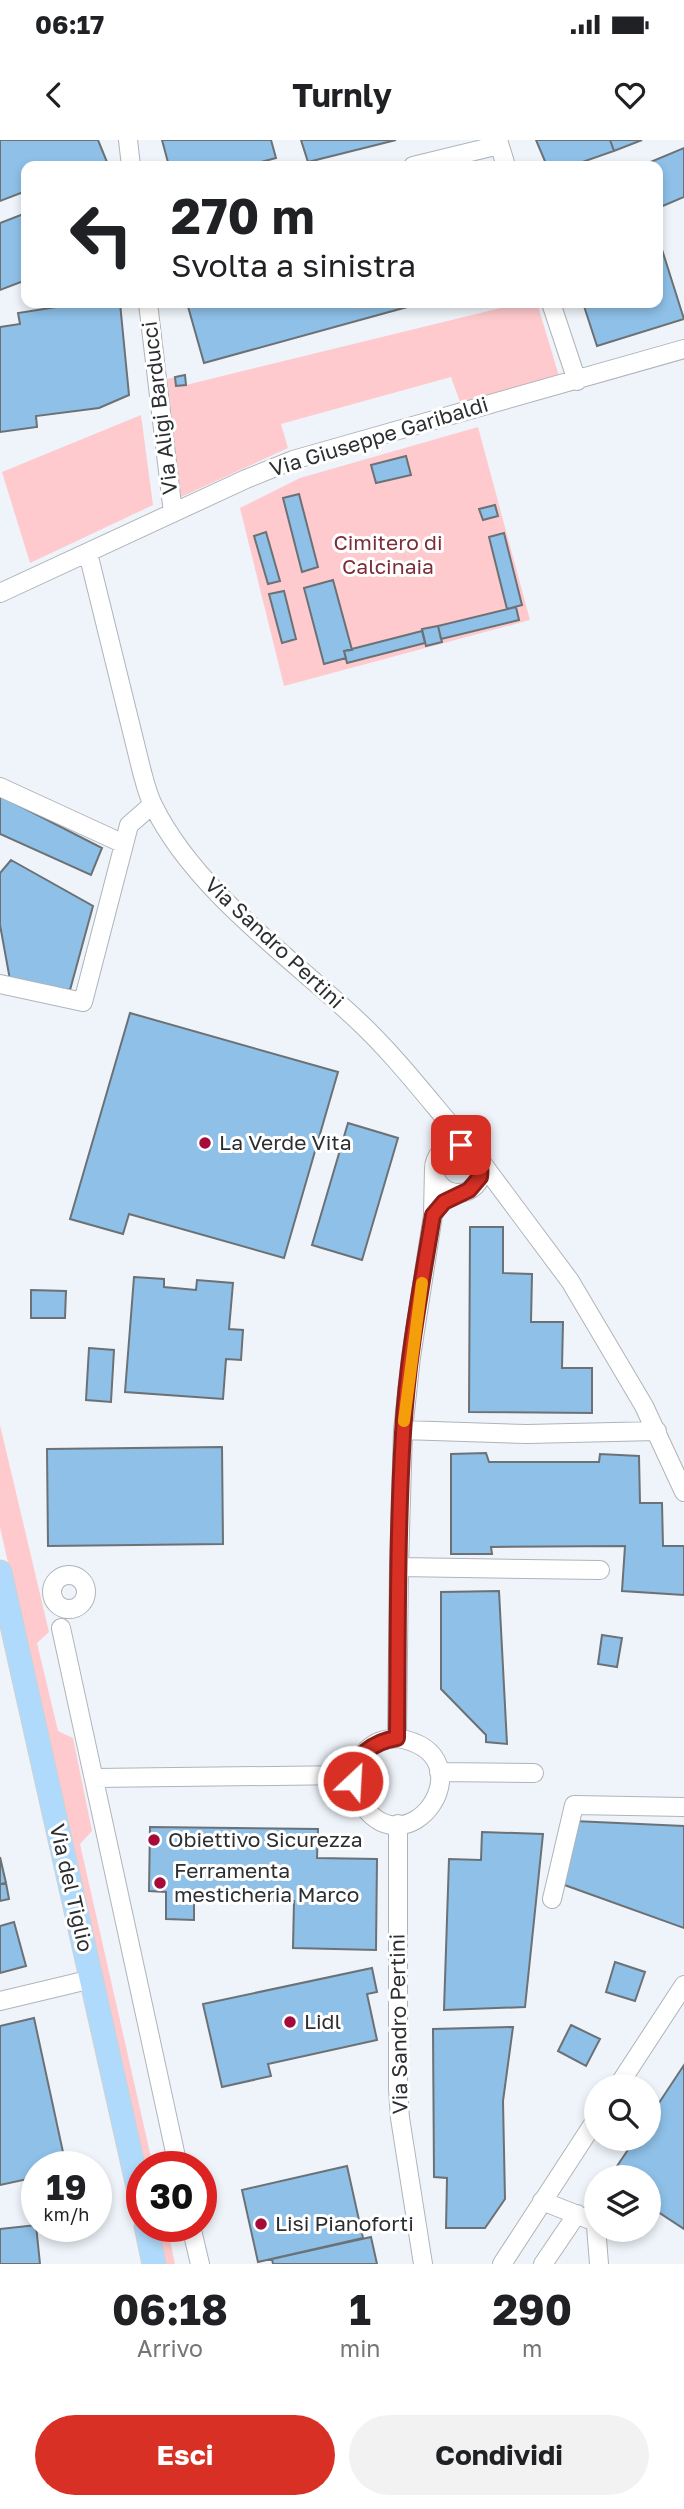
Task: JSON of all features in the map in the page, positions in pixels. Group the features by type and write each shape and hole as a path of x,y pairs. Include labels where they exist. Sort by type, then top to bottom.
{"main road":[{"name":"Via del Tiglio","path":"0,1572 130,2151"},
{"path":"149,2242 154,2264"}],"street":[{"path":"128,140 130,161"},
{"path":"431,161 498,142 504,161"},
{"name":"Via Aligi Barducci","path":"149,308 173,513"},
{"path":"553,308 577,380"},
{"name":"Via Giuseppe Garibaldi","path":"3,593 293,460 684,349"},
{"name":"Via Sandro Pertini","path":"88,553 142,772 152,805 169,835 231,907 357,1020 397,1060 476,1155 570,1281 657,1431 684,1492"},
{"path":"0,787 124,844"},
{"path":"0,984 83,1002 129,825 152,805"},
{"path":"397,1738 403,1430 411,1357 433,1215 441,1130 437,1111"},
{"path":"454,1145 467,1147 476,1155 480,1177 467,1191 447,1190 440,1185 436,1162 442,1151 454,1145"},
{"path":"433,1215 449,1199 467,1191 485,1186 505,1193"},
{"path":"403,1430 527,1434 657,1431"},
{"path":"399,1567 600,1570"},
{"path":"53,1598 63,1608 74,1608 81,1605 87,1595 87,1588 78,1576 65,1575 58,1578 53,1585 53,1598 175,2151"},
{"path":"61,1628 64,1619 74,1608"},
{"path":"397,1738 410,1740 425,1749 439,1772 437,1797 433,1805 414,1821 398,1824 384,1823 367,1813 355,1794 352,1775 365,1752 381,1741 397,1738"},
{"path":"439,1772 534,1773"},
{"path":"94,1778 352,1775"},
{"path":"552,1899 574,1805 684,1807"},
{"name":"Via Sandro Pertini","path":"398,1824 398,2089 400,2118 423,2264"},
{"path":"0,2001 92,1979"},
{"path":"626,2074 684,1985"},
{"path":"502,2264 584,2138"},
{"path":"542,2201 593,2221 596,2226 599,2264"},
{"path":"543,2264 577,2214"},
{"path":"195,2242 200,2264"}],"green space":[{"path":"501,308 539,308 559,376 460,402 451,377 281,424 288,448 181,497 167,379 175,377 176,386"},
{"path":"141,415 153,505 30,563 2,472"},
{"name":"Cimitero di Calcinaia","path":"478,427 530,620 284,686 240,508 300,478"},
{"path":"0,1425 49,1632 37,1643 58,1731 73,1738 92,1831 80,1844 150,2151 140,2151 0,1527"},
{"path":"159,2242 170,2242 175,2264 164,2264"}],"building":[{"path":"0,140 98,140 107,161 21,161 21,193 0,201"},
{"path":"162,140 271,140 276,158 265,161 168,161"},
{"path":"301,140 396,140 312,161 308,161"},
{"path":"536,140 610,140 614,151 585,161 545,161"},
{"path":"610,140 642,140 614,151"},
{"path":"684,148 684,197 663,206 663,161 653,161"},
{"path":"21,215 21,282 0,290 0,223"},
{"path":"663,253 684,319 597,346 585,308 663,308"},
{"path":"50,308 120,308 129,395 99,408 36,416 37,427 0,432 0,327 20,324 18,313"},
{"path":"188,308 403,308 204,363"},
{"path":"185,375 186,385 176,386 175,377"},
{"path":"406,456 411,475 376,483 371,465"},
{"path":"299,494 318,567 302,572 283,498"},
{"path":"495,505 498,516 483,520 479,509"},
{"path":"266,532 280,581 268,584 254,536"},
{"path":"504,533 522,605 507,609 489,537"},
{"path":"333,580 352,650 344,651 346,658 324,664 304,588"},
{"path":"284,591 296,639 282,643 269,594"},
{"path":"516,607 519,620 441,639 438,626"},
{"path":"438,626 442,642 426,646 422,629"},
{"path":"422,631 425,643 347,663 344,651"},
{"path":"0,796 102,848 91,875 0,834"},
{"path":"11,860 93,906 70,990 10,980 0,925 0,873"},
{"name":"La Verde Vita","path":"130,1013 338,1072 284,1258 129,1214 123,1234 70,1219"},
{"path":"348,1123 398,1138 362,1260 312,1245"},
{"path":"470,1227 503,1227 503,1273 532,1274 531,1322 563,1322 562,1368 592,1368 592,1413 469,1412"},
{"path":"134,1277 164,1279 164,1287 196,1290 197,1280 233,1283 229,1329 243,1330 241,1360 226,1359 223,1399 125,1392"},
{"path":"31,1290 66,1291 65,1318 31,1318"},
{"path":"89,1348 114,1350 111,1402 86,1400"},
{"path":"222,1447 223,1544 48,1546 47,1449"},
{"path":"486,1453 489,1462 599,1462 600,1454 639,1456 640,1503 662,1503 663,1546 684,1546 684,1595 622,1591 625,1546 491,1547 492,1554 451,1554 451,1454"},
{"path":"499,1591 507,1744 486,1742 486,1735 441,1689 441,1592"},
{"path":"602,1635 622,1638 617,1667 598,1664"},
{"path":"574,1821 684,1826 684,1928 559,1883"},
{"path":"150,1827 318,1829 317,1858 377,1859 376,1950 293,1948 294,1901 194,1900 194,1920 166,1919 166,1892 149,1891"},
{"path":"482,1832 543,1834 525,2007 444,2010 449,1859 481,1860"},
{"path":"0,1857 6,1883 0,1884"},
{"path":"6,1883 9,1899 0,1901 0,1884"},
{"path":"14,1922 26,1966 0,1973 0,1926"},
{"path":"615,1962 645,1972 635,2001 606,1992"},
{"name":"Lidl","path":"372,1968 377,1992 367,1994 377,2040 268,2064 271,2076 222,2087 203,2004"},
{"path":"34,2018 63,2151 21,2151 21,2180 0,2185 0,2026"},
{"path":"571,2025 600,2039 586,2066 558,2051"},
{"path":"513,2027 503,2101 505,2199 485,2228 446,2228 447,2178 434,2177 433,2029"},
{"path":"684,2065 684,2229 661,2214 661,2165 618,2165 627,2151 661,2151 661,2100"},
{"path":"347,2166 363,2238 258,2262 242,2190"},
{"path":"21,2227 21,2242 38,2242 40,2264 0,2264 0,2229"},
{"path":"371,2237 377,2264 273,2264 272,2259"}],"slow traffic":[{"path":"404,1421 422,1283"}],"place":[{"name":"La Verde Vita","path":"205,1143"},
{"name":"Obiettivo Sicurezza","path":"154,1840"},
{"name":"Ferramenta mesticheria Marco","path":"160,1883"},
{"name":"Lidl","path":"290,2022"},
{"name":"Lisi Pianoforti","path":"261,2224"}],"route":[{"path":"353,1781 352,1775 365,1752 381,1741 397,1738 403,1430 411,1357 433,1215 444,1202 469,1190 480,1177 479,1159 473,1151 461,1145"}]}
